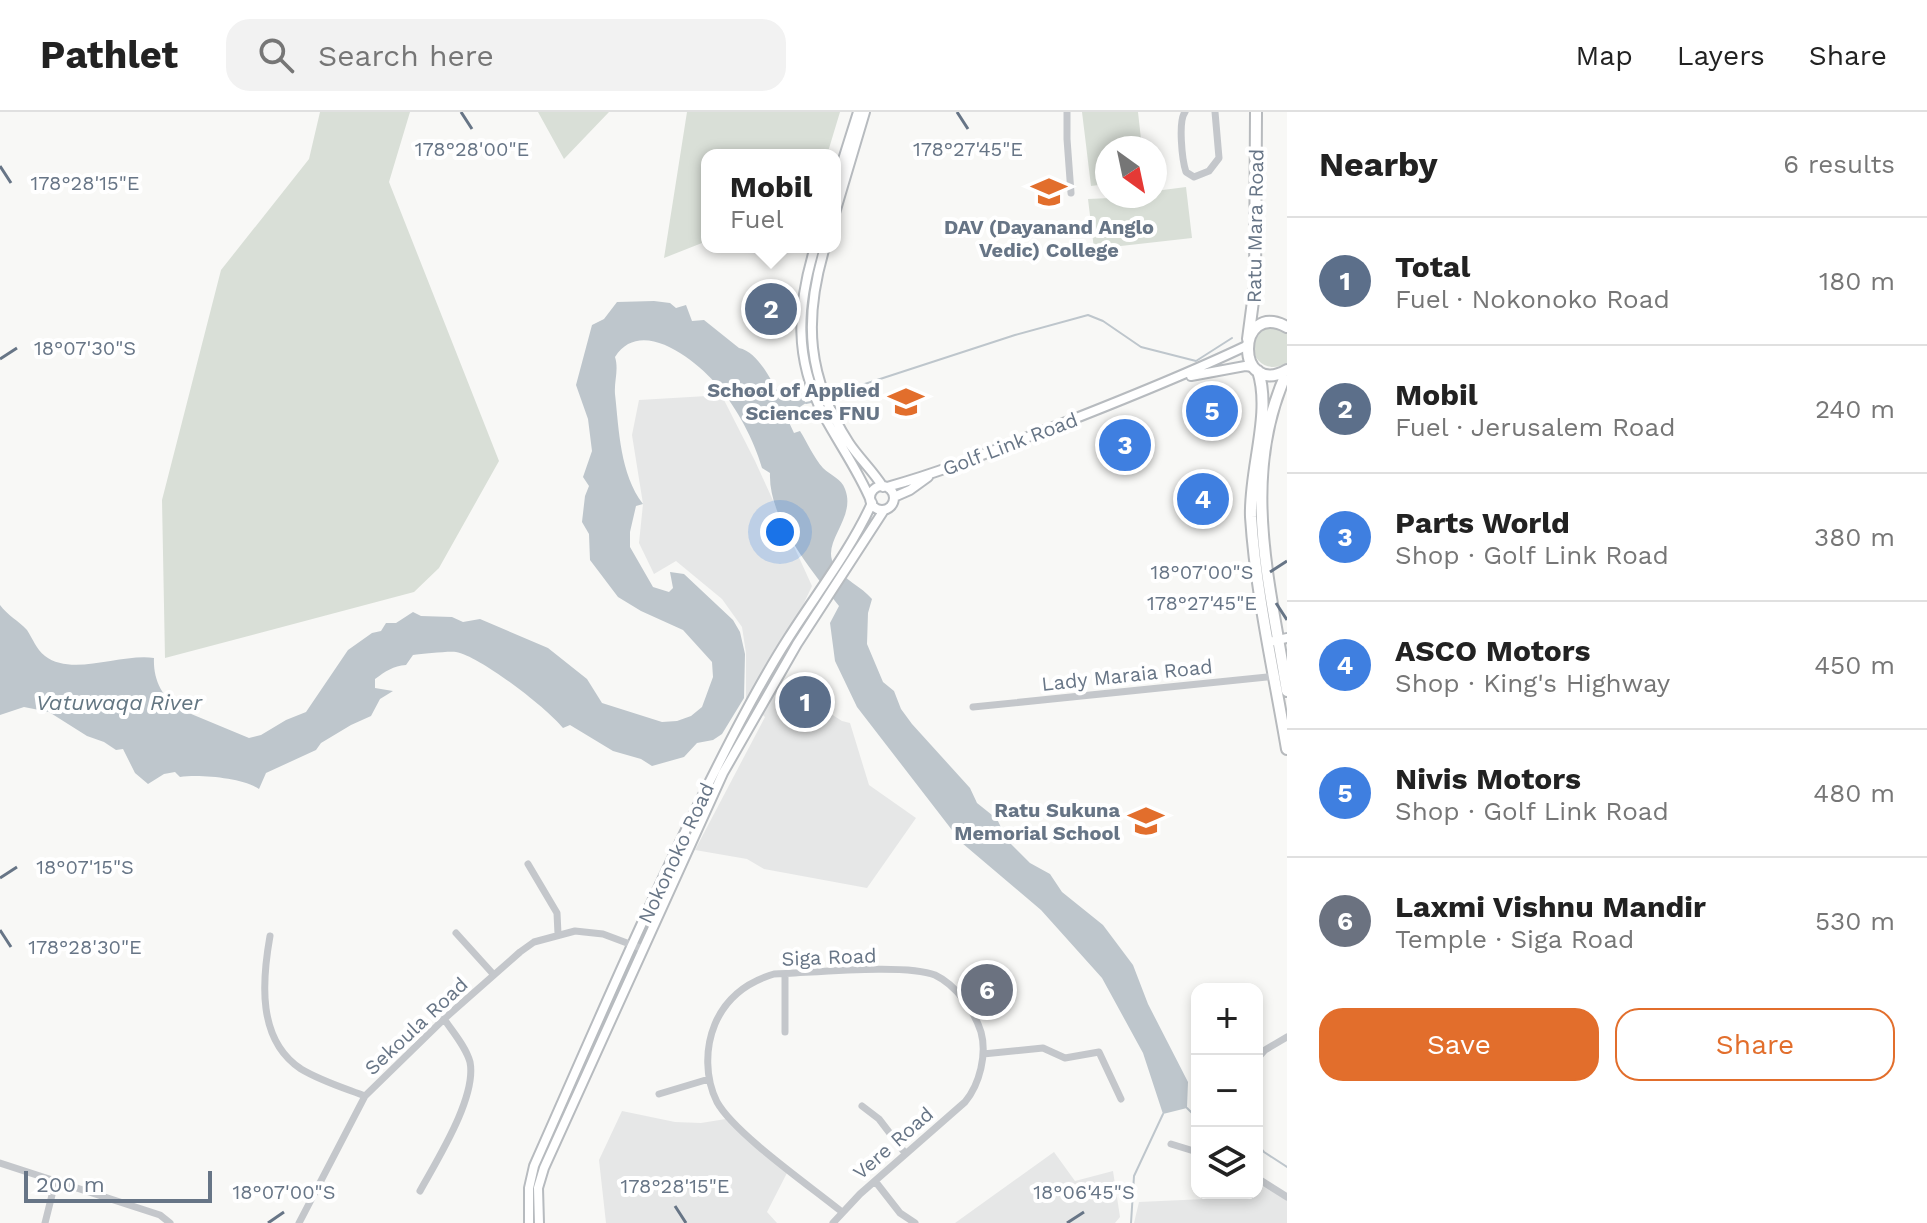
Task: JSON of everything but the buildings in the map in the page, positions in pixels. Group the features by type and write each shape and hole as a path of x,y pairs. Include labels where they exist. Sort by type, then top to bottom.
{"highway":[{"name":"Ratu Mara Road","path":"1247,342 1255,286 1256,112"},
{"path":"1278,640 1251,514 1253,472 1263,405 1262,382 1247,354 1247,342 1252,332 1266,324 1287,327"},
{"path":"1256,369 1273,375 1287,371"},
{"path":"1287,371 1269,422 1260,506 1278,640 1287,749"},
{"path":"1280,676 1287,691"}],"main road":[{"path":"841,166 858,112"},
{"path":"841,193 865,112"},
{"path":"813,253 802,296 800,334 803,353 818,403 871,502 877,509 884,510 892,504 894,497 850,444 828,408 820,387 809,324 815,281 823,253"},
{"name":"Golf Link Road","path":"885,487 932,474 1178,378 1247,342"},
{"name":"Golf Link Road","path":"1178,378 1245,366 1256,369"},
{"name":"Golf Link Road","path":"894,497 932,474"},
{"path":"871,502 873,491 885,487"},
{"name":"Nokonoko Road","path":"529,1223 529,1188 534,1166 787,639 861,527 871,502"},
{"name":"Nokonoko Road","path":"735,743 884,510"},
{"name":"Nokonoko Road","path":"539,1223 537,1200 540,1179 639,947"}],"street":[{"path":"1067,112 1071,193"},
{"path":"1185,112 1180,118 1183,162 1186,172 1194,177 1209,171 1219,158 1215,112"},
{"name":"Lady Maraia Road","path":"973,707 1280,676"},
{"path":"528,864 557,913 558,934"},
{"name":"Sekoula Road","path":"299,1223 365,1096 444,1019 534,942 558,934 591,931 639,947"},
{"path":"456,933 494,975"},
{"path":"270,936 265,964 267,1019 279,1046 300,1068 365,1096"},
{"name":"Siga Road","path":"842,1212 728,1117 717,1101 709,1079 708,1048 721,1012 739,991 759,978 785,974 891,970 934,975 951,986 970,1009 982,1034 983,1054 975,1088"},
{"path":"785,974 785,1032"},
{"path":"420,1191 449,1135 471,1076 469,1059 444,1019"},
{"path":"1261,1055 1287,1037"},
{"path":"983,1054 1043,1048 1065,1058 1099,1052 1121,1099"},
{"path":"659,1094 709,1079"},
{"name":"Vere Road","path":"833,1223 905,1153 965,1102 975,1088"},
{"path":"862,1106 879,1119 905,1153"},
{"path":"1171,1144 1191,1150"},
{"path":"0,1163 160,1215 170,1223"},
{"path":"875,1181 900,1213 915,1223"},
{"path":"1263,1182 1287,1197"},
{"path":"45,1223 55,1183"}],"shaded area":[{"path":"320,112 410,112 389,182 499,461 439,568 414,592 165,658 162,500 221,270 309,159"},
{"path":"538,112 609,112 564,159"},
{"path":"687,112 840,112 829,149 701,149 701,243 664,258"},
{"path":"1082,112 1138,112 1141,136 1095,136 1095,186 1091,186"},
{"path":"1186,187 1192,238 1094,249 1088,199 1095,199 1095,208 1167,208 1167,189"},
{"path":"1270,326 1287,331 1287,363 1276,367 1260,362 1253,348 1260,332"},
{"path":"707,396 724,400 812,586 770,675 842,721 850,723 869,785 916,818 867,888 764,869 747,859 695,850 765,717 746,699 746,653 742,627 722,599 676,561 654,574 639,543 643,504 632,435 639,400"},
{"path":"622,1111 675,1122 701,1123 726,1119 788,1171 767,1212 777,1223 606,1223 599,1160"},
{"path":"1054,1152 1075,1181 1113,1171 1120,1217 1115,1223 955,1223"},
{"path":"1263,1179 1287,1196 1287,1223 1134,1223 1139,1202 1263,1199"}],"water":[{"name":"Vatuwaqa River","path":"617,302 670,303 676,308 686,305 692,321 704,320 752,355 780,396 802,398 806,403 786,416 794,433 800,431 820,464 845,489 846,510 834,539 831,557 838,571 872,599 868,613 867,644 883,682 894,691 901,709 912,724 970,788 977,803 997,819 1007,840 1030,863 1050,874 1062,892 1103,925 1133,965 1148,1004 1188,1082 1187,1108 1163,1114 1143,1053 1102,978 1041,910 962,843 857,707 835,661 830,623 839,606 805,561 784,526 771,490 770,473 762,468 744,425 732,404 708,376 683,355 653,341 626,345 615,357 615,394 622,451 629,479 643,504 636,506 630,547 653,587 669,592 673,588 670,572 684,574 733,620 740,632 745,654 744,698 722,734 713,740 697,743 684,757 652,766 641,759 613,751 570,725 563,728 513,684 481,663 456,652 413,655 406,665 379,676 375,679 375,688 393,691 380,699 371,716 321,743 316,750 266,773 259,789 232,780 180,777 175,772 164,774 148,784 135,773 123,749 116,750 87,736 49,712 24,707 0,715 0,605 27,630 42,653 56,662 83,665 154,658 157,680 169,699 182,706 184,711 249,738 306,712 348,650 372,633 381,631 386,623 396,623 413,612 421,616 452,617 463,622 480,619 548,648 587,679 602,703 662,722 691,716 702,707 713,677 712,662 683,630 618,597 590,560 589,534 582,522 589,486 583,477 592,451 588,419 576,385 592,325 604,319"}],"waterway":[{"path":"831,395 1015,335 1088,315 1103,321 1141,347 1196,361 1232,338"},
{"path":"806,403 811,402"},
{"path":"1187,1108 1191,1112"},
{"path":"1131,1223 1134,1176 1163,1114"},
{"path":"1263,1151 1287,1167"}],"place":[{"name":"DAV (Dayanand Anglo Vedic) College","path":"1049,192"},
{"name":"Mobil","path":"771,309"},
{"name":"School of Applied Sciences FNU","path":"906,402"},
{"name":"Nivis Motors","path":"1212,411"},
{"name":"Parts World","path":"1125,445"},
{"name":"ASCO Motors","path":"1203,499"},
{"name":"Total","path":"805,702"},
{"name":"Ratu Sukuna Memorial School","path":"1146,821"},
{"name":"Laxmi Vishnu Mandir","path":"987,990"}]}
